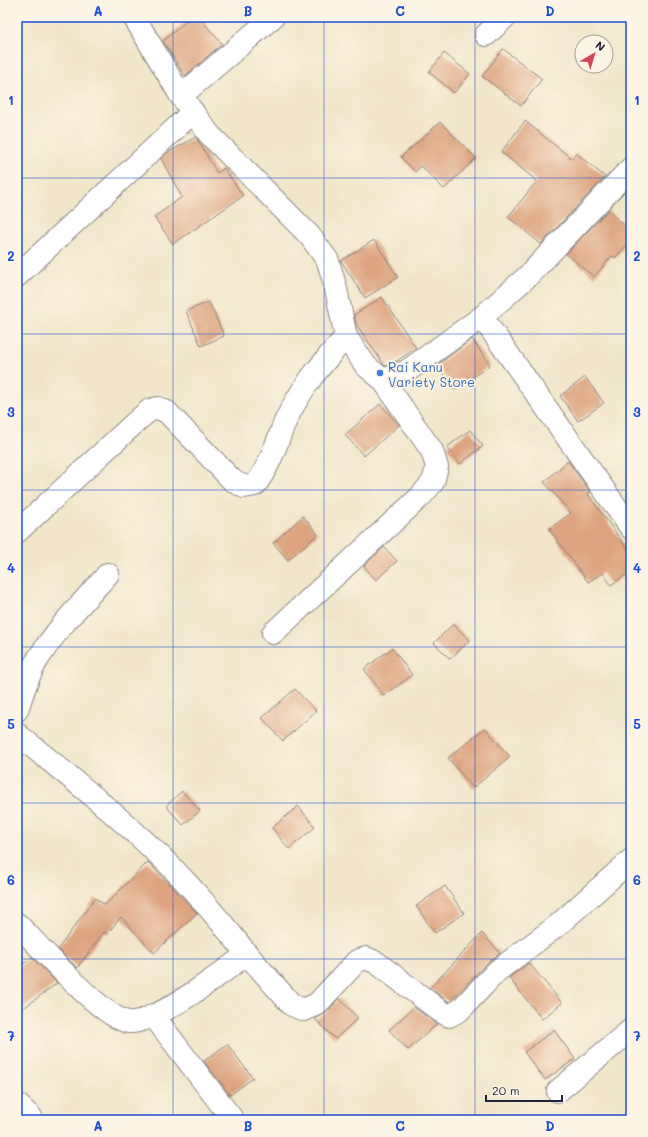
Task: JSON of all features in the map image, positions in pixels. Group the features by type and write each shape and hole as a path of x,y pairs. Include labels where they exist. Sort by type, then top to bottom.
{"street":[{"path":"134,17 187,104 209,134 310,236 328,261 336,289 346,337 366,366 383,380 432,451 437,468 433,482 420,497 274,633"},
{"path":"17,276 273,17"},
{"path":"486,35 505,17"},
{"path":"383,380 407,371 482,317 529,274 631,168"},
{"path":"482,317 631,528"},
{"path":"17,532 139,419 150,410 158,408 167,412 232,480 244,487 255,485 266,472 285,421 300,392 319,366 346,337"},
{"path":"17,710 25,684 37,660 52,639 108,574"},
{"path":"17,734 97,798 159,855 212,912 292,1005 304,1010 317,1004 357,962 366,958 377,964 440,1011 449,1016 460,1010 497,971 558,925 631,860"},
{"path":"17,924 90,999 114,1016 129,1022 146,1019 184,999 216,978 247,954"},
{"path":"153,1015 233,1120"},
{"path":"558,1090 631,1030"}],"building":[{"path":"191,17 199,17 222,44 185,76 163,41"},
{"path":"503,49 542,79 521,106 482,76"},
{"path":"444,53 470,74 454,93 429,72"},
{"path":"525,121 572,159 576,153 605,177 541,244 508,217 537,181 501,152"},
{"path":"440,122 476,158 444,189 421,166 415,172 401,157"},
{"path":"196,137 217,173 224,168 243,196 173,244 154,217 182,197 161,159 169,152"},
{"path":"608,210 631,231 631,240 615,258 612,256 594,277 566,254"},
{"path":"374,240 398,277 365,298 341,261"},
{"path":"382,297 416,348 395,362 385,366 356,324 354,315"},
{"path":"209,302 224,336 201,346 186,311"},
{"path":"472,339 490,365 454,390 437,365"},
{"path":"585,377 604,403 578,421 560,396"},
{"path":"380,404 399,425 364,456 345,435"},
{"path":"470,430 483,446 460,464 447,447"},
{"path":"568,461 590,492 588,494 631,554 631,571 611,585 603,573 588,582 549,529 571,513 544,482"},
{"path":"303,516 318,534 288,560 273,543"},
{"path":"384,547 397,561 376,580 364,566"},
{"path":"453,624 470,640 450,659 434,643"},
{"path":"392,648 412,675 384,696 364,669"},
{"path":"295,689 316,711 283,741 262,718"},
{"path":"485,728 510,757 473,788 448,758"},
{"path":"182,791 200,811 183,825 166,806"},
{"path":"298,806 315,827 289,849 272,828"},
{"path":"148,862 197,913 154,953 121,917 107,934 104,932 77,968 58,949 95,898 105,905"},
{"path":"445,886 464,913 435,933 416,906"},
{"path":"482,933 500,953 488,962 449,1002 430,988"},
{"path":"32,957 57,983 17,1013 17,969"},
{"path":"529,963 562,1003 542,1019 509,978"},
{"path":"339,998 358,1018 335,1039 315,1019 326,1013"},
{"path":"414,1007 437,1024 408,1050 389,1030"},
{"path":"554,1030 575,1059 545,1080 524,1052"},
{"path":"227,1044 253,1078 230,1095 204,1061"}],"place":[{"name":"Rai Kanu Variety Store","path":"380,373"}]}
